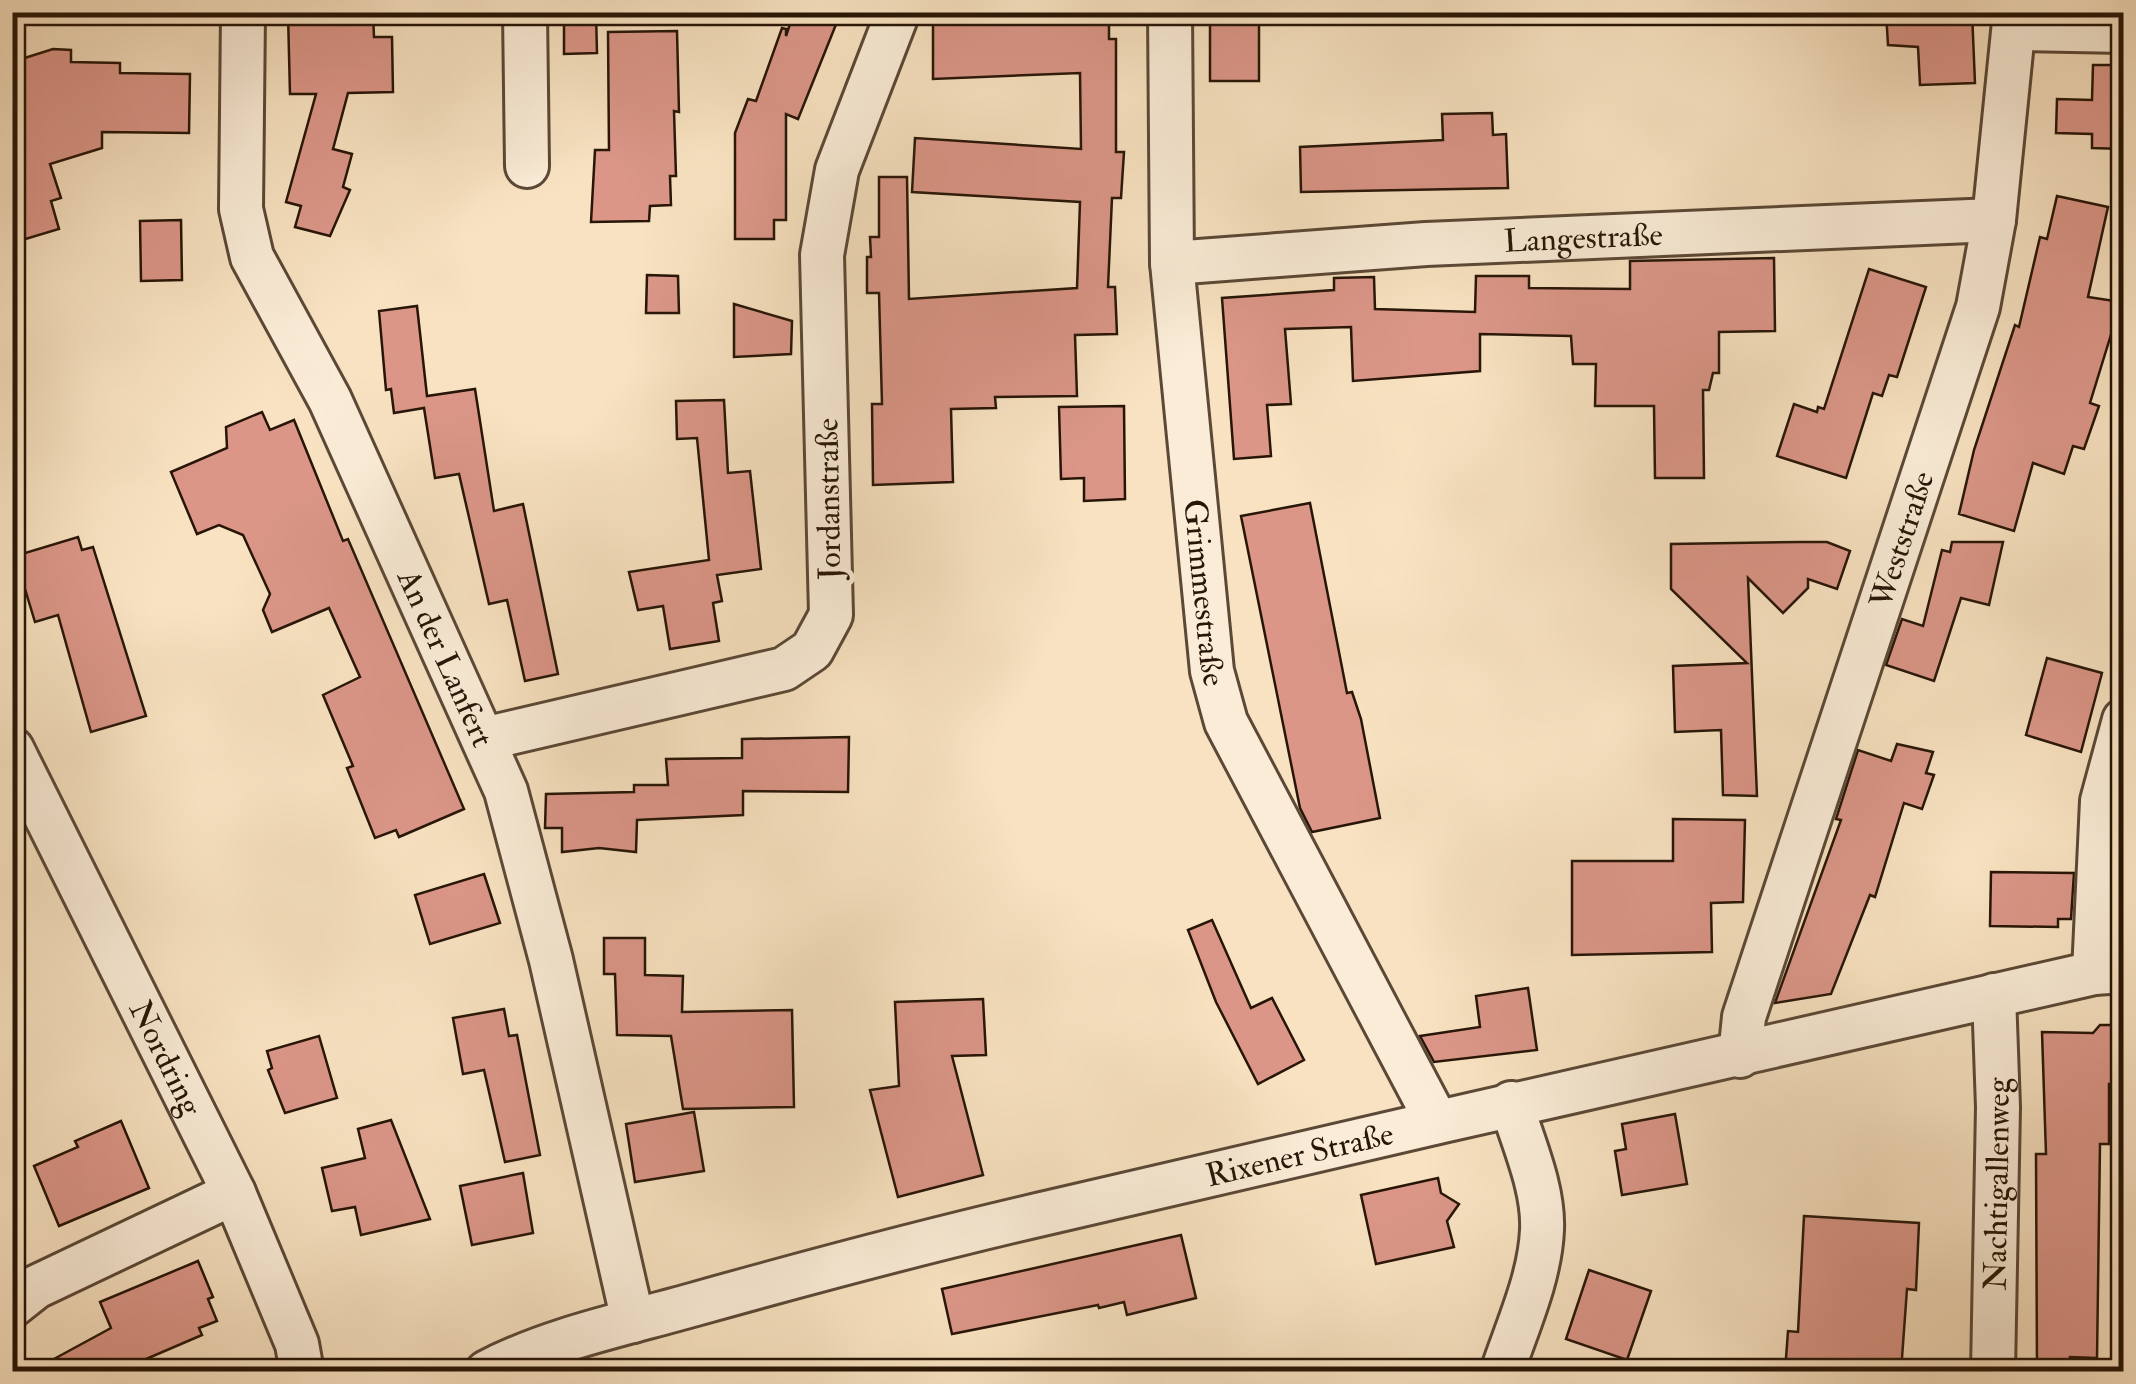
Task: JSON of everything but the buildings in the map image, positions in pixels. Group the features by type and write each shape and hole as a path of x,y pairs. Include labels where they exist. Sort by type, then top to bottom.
{"street":[{"name":"An der Lanfert","path":"243,12 242,209 252,257 330,400 506,791 546,941 633,1321"},
{"path":"525,12 527,166"},
{"name":"Jordanstraße","path":"484,740 784,669 812,650 831,616 822,255 837,170 898,12"},
{"name":"Grimmestraße","path":"1170,12 1172,263 1212,672 1226,722 1437,1122"},
{"path":"2015,21 2124,31"},
{"name":"Weststraße","path":"1740,1056 1744,1017 1978,307 1994,220 2015,21"},
{"name":"Langestraße","path":"1172,263 1426,244 1994,220"},
{"path":"2109,972 2102,801 2124,720"},
{"name":"Nordring","path":"12,748 234,1193 297,1344 302,1372"},
{"name":"Rixener Straße","path":"486,1372 514,1358 633,1321 894,1249 1511,1103 1740,1056 2109,972"},
{"name":"Nachtigallenweg","path":"1993,1372 1998,1127 1994,996"},
{"path":"1502,1372 1536,1270 1542,1231 1540,1200 1511,1103"},
{"path":"12,1306 36,1287 234,1193"}]}
